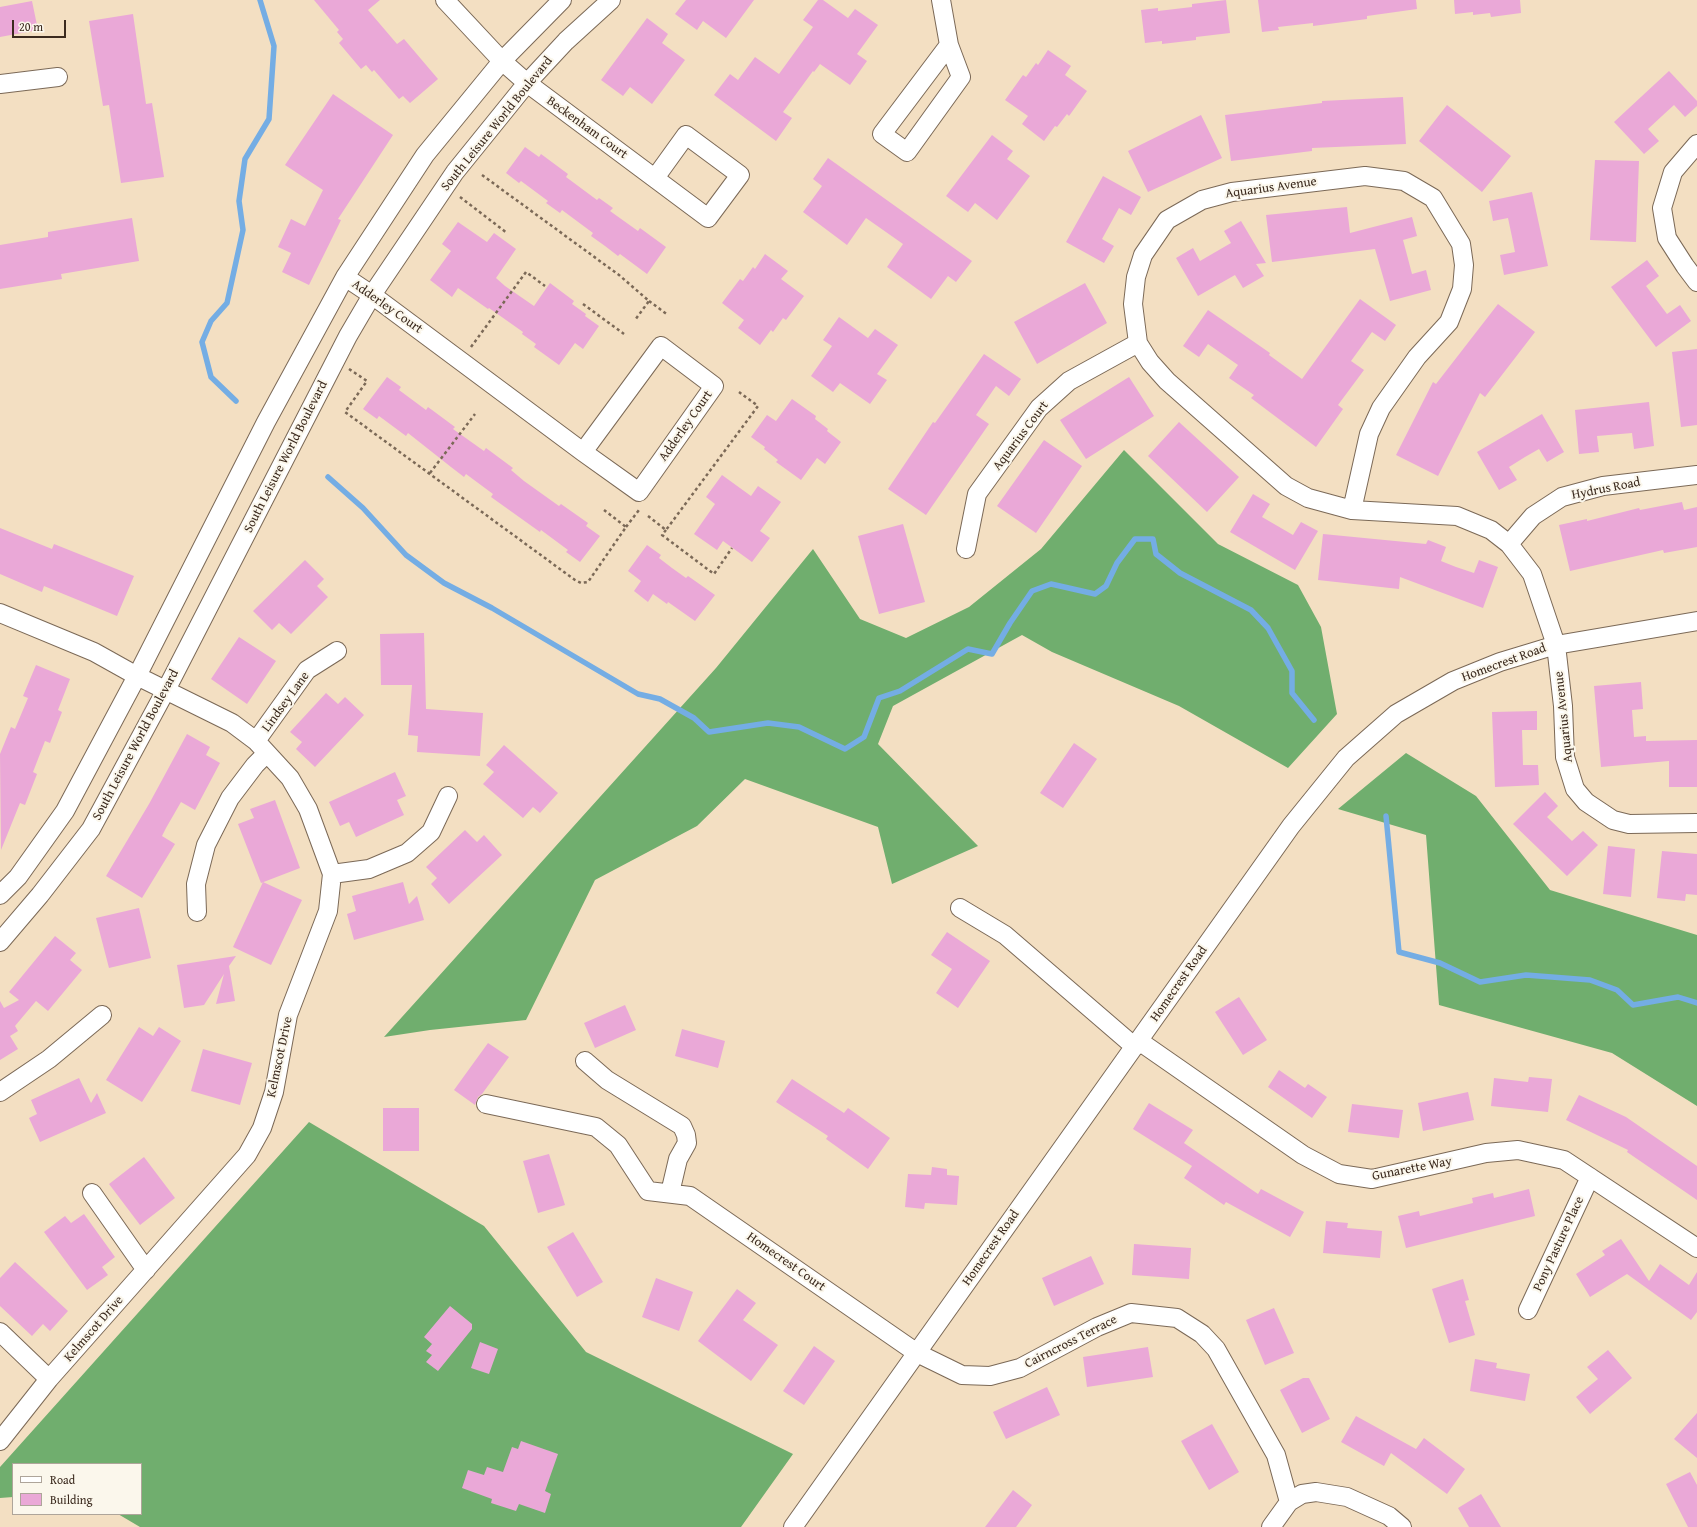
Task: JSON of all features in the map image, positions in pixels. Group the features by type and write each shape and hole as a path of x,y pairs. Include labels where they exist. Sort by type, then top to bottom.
{"street":[{"name":"Beckenham Court","path":"445,0 502,61 527,83 708,218 740,176 686,135 655,178"},
{"path":"0,895 18,877 65,811 137,676 266,422 345,277 425,155 502,61 562,0"},
{"name":"South Leisure World Boulevard","path":"0,942 40,895 91,829 166,690 348,336 372,295 455,172 527,83 566,41 612,0"},
{"path":"941,0 949,45 961,77 907,152 882,134 949,45"},
{"path":"0,84 58,77"},
{"path":"1697,144 1673,172 1662,208 1667,238 1697,282"},
{"name":"Aquarius Avenue","path":"1352,510 1369,434 1381,408 1417,357 1449,322 1462,289 1464,265 1461,244 1434,198 1404,181 1365,176 1232,192 1202,200 1167,220 1143,255 1136,277 1133,304 1138,343 1150,362 1167,381 1286,486 1308,498 1352,510 1457,516 1491,530 1509,544 1532,574 1556,645 1563,706 1565,757 1576,789 1586,802 1613,820 1629,824 1697,823"},
{"name":"Adderley Court","path":"345,277 372,295 583,452 639,492 714,386 661,346 583,452"},
{"name":"Aquarius Court","path":"966,549 977,494 1039,408 1069,381 1138,343"},
{"name":"Hydrus Road","path":"1509,544 1534,516 1562,497 1603,486 1697,475"},
{"name":"Kelmscot Drive","path":"0,614 94,652 137,676 232,723 262,747 290,778 308,810 332,874 328,912 288,1015 274,1092 262,1128 247,1155 49,1379 0,1441"},
{"name":"Homecrest Road","path":"793,1527 1291,826 1346,758 1396,714 1454,682 1500,662 1556,645 1697,621"},
{"name":"Lindsey Lane","path":"197,912 196,884 206,845 230,798 256,765 262,747 307,670 337,651"},
{"path":"332,874 368,869 407,854 431,832 448,796"},
{"name":"Gunarette Way","path":"960,908 1006,935 1137,1044 1302,1155 1339,1174 1372,1179 1486,1154 1518,1150 1564,1160 1697,1248"},
{"path":"0,1092 49,1059 102,1015"},
{"path":"586,1061 607,1080 682,1126 686,1134 687,1143 678,1158 670,1193"},
{"name":"Homecrest Court","path":"486,1104 596,1127 618,1145 648,1191 690,1196 917,1353"},
{"name":"Pony Pasture Place","path":"1528,1310 1590,1177"},
{"path":"92,1193 146,1270"},
{"name":"Cairncross Terrace","path":"917,1353 962,1375 990,1376 1020,1368 1097,1327 1131,1313 1177,1318 1202,1334 1216,1349 1276,1455 1289,1502"},
{"path":"0,1332 49,1379"},
{"path":"1271,1527 1289,1502 1302,1494 1316,1492 1347,1497 1389,1516 1402,1527"}],"path":[{"path":"482,175 619,275 668,315"},
{"path":"459,197 507,233"},
{"path":"461,361 526,272 545,286"},
{"path":"635,320 649,301"},
{"path":"583,304 624,334"},
{"path":"349,369 366,381 345,412 581,583 588,582 639,510"},
{"path":"732,548 714,574 662,535 758,406 739,392"},
{"path":"430,473 475,414"},
{"path":"604,510 626,527"},
{"path":"648,516 666,530"}],"green space":[{"path":"1124,450 1218,544 1298,585 1321,627 1337,714 1288,768 1179,706 1052,652 1022,635 893,706 878,744 978,846 892,884 878,827 745,779 697,826 595,880 526,1020 430,1030 384,1037 716,668 813,549 860,619 906,638 969,607 1041,549"},
{"path":"1406,753 1476,796 1550,890 1697,935 1697,1106 1612,1053 1439,1005 1426,835 1338,809"},
{"path":"309,1122 484,1226 586,1352 793,1454 741,1527 140,1527 120,1515 142,1515 142,1463 12,1463 12,1497 0,1498 0,1467"}],"building":[{"path":"314,0 380,0 368,10 397,44 404,39 438,79 410,103 403,96 399,99 374,70 372,72 366,65 361,69 339,43 343,39 337,32 339,30"},
{"path":"686,0 754,0 726,38 703,21 697,30 675,14"},
{"path":"818,0 823,0 848,18 855,9 878,25 857,54 867,61 850,85 820,64 814,72 813,71 783,112 792,118 776,141 714,95 730,74 738,80 755,57 779,74 813,27 803,20"},
{"path":"1226,0 1230,33 1196,37 1196,40 1162,44 1162,41 1145,43 1141,10 1158,8 1158,11 1192,7 1192,4"},
{"path":"1258,0 1416,0 1417,9 1367,16 1367,19 1313,26 1313,23 1278,27 1279,30 1262,32"},
{"path":"1454,0 1520,0 1521,13 1491,17 1490,13 1473,15 1473,12 1455,14"},
{"path":"32,1 38,30 0,37 0,7"},
{"path":"133,14 146,104 152,103 164,177 121,183 109,105 103,106 89,21"},
{"path":"647,18 668,34 662,43 685,60 652,104 630,87 623,96 601,80"},
{"path":"1048,50 1071,66 1065,75 1087,91 1069,116 1067,114 1057,127 1055,126 1044,141 1022,124 1028,116 1005,100 1023,75 1026,77 1036,63 1038,65"},
{"path":"1669,71 1697,101 1697,106 1685,117 1674,105 1648,129 1659,141 1644,154 1614,122"},
{"path":"333,94 393,135 338,219 341,220 309,285 282,272 291,253 278,247 291,219 305,226 323,190 285,165"},
{"path":"1403,97 1406,144 1312,148 1312,151 1231,161 1225,115 1322,103 1322,101"},
{"path":"1447,105 1511,156 1482,192 1419,141"},
{"path":"1201,115 1222,158 1148,192 1128,151"},
{"path":"992,135 1013,151 1007,159 1030,176 997,220 975,203 968,212 946,196"},
{"path":"525,147 539,157 541,154 568,174 566,177 597,200 599,198 613,208 610,211 638,231 640,228 666,247 647,274 620,254 618,256 591,236 593,233 562,210 560,213 546,203 548,201 521,181 519,183 506,173"},
{"path":"828,158 972,261 956,282 948,276 931,299 887,267 903,244 866,218 847,245 803,212 822,186 813,179"},
{"path":"1595,160 1639,161 1636,242 1590,240"},
{"path":"1103,176 1141,197 1131,215 1119,208 1102,239 1114,246 1104,263 1066,242"},
{"path":"1532,192 1548,266 1504,275 1500,255 1515,252 1512,237 1508,218 1493,221 1489,201"},
{"path":"1347,207 1350,233 1412,217 1417,236 1403,240 1412,274 1426,270 1431,290 1390,301 1375,249 1272,262 1266,215"},
{"path":"132,218 139,261 61,274 62,279 0,289 0,245 48,237 48,232"},
{"path":"1241,221 1266,263 1256,264 1264,276 1243,288 1235,275 1198,296 1176,258 1193,248 1200,261 1231,243 1224,231"},
{"path":"458,222 487,242 494,233 516,249 496,278 505,286 534,306 550,283 574,301 572,304 599,326 583,349 575,343 559,365 534,347 536,344 522,334 523,332 489,308 488,309 458,288 452,297 430,280 451,251 442,244"},
{"path":"765,254 788,271 781,279 804,296 786,320 783,318 773,332 771,330 760,345 738,328 744,320 722,303 740,279 743,281 753,267 755,269"},
{"path":"1647,260 1659,276 1646,286 1667,314 1680,305 1691,321 1656,347 1611,287"},
{"path":"1085,283 1107,323 1037,364 1014,322"},
{"path":"1360,299 1396,325 1385,341 1372,332 1351,361 1364,370 1338,405 1343,409 1316,447 1251,398 1254,395 1229,378 1238,365 1208,344 1199,357 1183,346 1208,310 1270,353 1269,355 1302,379"},
{"path":"1498,304 1535,332 1485,397 1480,393 1438,476 1396,455 1433,382 1436,384"},
{"path":"839,317 868,338 875,329 898,345 877,374 887,380 870,404 840,383 833,392 811,376 832,346 823,340"},
{"path":"1697,349 1697,425 1681,427 1672,352"},
{"path":"984,354 1021,379 1009,396 996,386 976,415 989,424 926,515 888,489 933,422 935,423"},
{"path":"387,377 401,387 399,390 426,410 428,407 455,427 453,429 484,451 486,448 513,468 511,470 524,481 559,506 561,504 588,523 586,526 600,536 580,562 566,552 568,550 491,497 493,494 466,474 464,477 408,433 406,436 379,416 377,419 363,409"},
{"path":"1129,377 1154,416 1086,459 1060,420"},
{"path":"792,399 816,416 815,419 841,442 825,464 817,458 801,480 776,462 778,460 764,449 765,447 751,437 767,415 776,421"},
{"path":"1649,402 1654,446 1634,449 1632,433 1597,436 1599,452 1579,454 1575,410"},
{"path":"1542,414 1564,452 1547,462 1539,449 1525,457 1509,467 1517,480 1499,490 1477,452"},
{"path":"1179,422 1239,477 1207,512 1148,456"},
{"path":"1044,440 1082,466 1036,533 997,506"},
{"path":"722,475 751,496 758,486 781,502 760,531 770,538 752,562 723,541 717,550 694,534 715,504 706,497"},
{"path":"1253,494 1270,504 1262,517 1293,535 1301,522 1318,531 1295,570 1230,532"},
{"path":"1682,502 1684,510 1697,507 1697,547 1664,553 1663,550 1570,571 1559,525 1587,519 1587,521 1639,508 1640,510"},
{"path":"903,524 925,602 879,614 858,536"},
{"path":"0,528 52,549 54,544 134,576 117,616 44,586 42,592 0,574"},
{"path":"1323,534 1426,544 1428,540 1446,547 1441,561 1456,567 1474,573 1479,560 1498,567 1483,608 1400,577 1399,589 1318,580"},
{"path":"647,545 661,555 659,558 672,568 686,578 688,576 715,595 695,621 668,602 667,604 653,594 648,602 634,591 641,581 628,571"},
{"path":"305,560 324,579 317,586 328,597 291,634 279,623 272,630 253,611"},
{"path":"424,633 426,709 483,713 480,756 417,752 418,736 408,735 412,685 381,685 380,634"},
{"path":"239,637 276,661 247,704 211,679"},
{"path":"36,665 70,679 58,710 62,712 50,743 45,741 33,772 37,774 25,805 20,803 1,850 0,754 11,727 15,729 28,698 23,696"},
{"path":"1641,682 1643,709 1632,710 1634,737 1646,736 1646,741 1697,740 1697,787 1669,787 1669,761 1601,767 1594,686"},
{"path":"326,693 338,704 345,697 364,715 315,767 296,749 302,742 290,732"},
{"path":"1537,711 1537,730 1522,730 1523,765 1538,765 1539,785 1495,787 1492,712"},
{"path":"187,734 210,747 206,755 220,763 195,810 181,802 162,836 175,844 142,898 106,876 149,804"},
{"path":"1074,743 1097,759 1063,808 1040,793"},
{"path":"504,745 558,793 540,813 533,807 523,818 483,784 494,772 486,765"},
{"path":"395,772 406,796 397,800 404,815 356,837 349,822 340,826 329,802"},
{"path":"1545,792 1558,806 1547,817 1572,841 1583,831 1598,845 1567,876 1513,824"},
{"path":"275,800 300,868 261,883 238,824 254,818 250,809"},
{"path":"465,830 477,842 484,835 502,855 449,904 431,884 437,878 426,867"},
{"path":"1608,846 1635,849 1631,897 1603,894"},
{"path":"1662,851 1697,854 1697,895 1686,894 1685,901 1657,898"},
{"path":"263,882 302,900 271,965 233,947"},
{"path":"403,882 409,904 417,896 424,920 354,940 347,914 356,911 352,896"},
{"path":"139,908 151,958 109,968 96,918"},
{"path":"947,932 990,961 958,1008 936,993 952,969 931,955"},
{"path":"55,936 76,953 70,960 82,970 48,1011 36,1001 15,1026 18,1031 10,1036 18,1049 0,1060 0,1001 4,1008 19,1000 9,992"},
{"path":"236,956 229,966 235,1001 216,1004 224,974 204,1005 184,1008 177,965"},
{"path":"1239,997 1267,1040 1243,1055 1215,1012"},
{"path":"625,1005 636,1030 595,1048 584,1023"},
{"path":"139,1027 153,1036 159,1027 181,1041 142,1102 106,1080"},
{"path":"682,1029 725,1041 718,1068 675,1056"},
{"path":"488,1043 509,1057 482,1094 478,1097 475,1105 454,1090"},
{"path":"203,1049 252,1063 240,1105 191,1091"},
{"path":"1279,1070 1305,1088 1308,1084 1327,1097 1312,1118 1268,1087"},
{"path":"1529,1077 1552,1079 1548,1112 1491,1106 1494,1078 1528,1082"},
{"path":"79,1078 91,1103 97,1093 106,1113 40,1142 29,1118 37,1114 31,1100"},
{"path":"792,1079 844,1113 848,1108 890,1138 868,1169 826,1139 828,1136 776,1102"},
{"path":"1468,1092 1474,1120 1423,1131 1418,1103"},
{"path":"1579,1095 1626,1117 1697,1166 1697,1200 1627,1152 1628,1150 1566,1120"},
{"path":"1149,1103 1193,1130 1184,1143 1258,1194 1261,1189 1304,1212 1290,1237 1226,1202 1224,1205 1184,1178 1192,1166 1133,1129"},
{"path":"1352,1104 1403,1110 1399,1138 1348,1132"},
{"path":"383,1108 419,1108 419,1151 383,1151"},
{"path":"549,1154 565,1205 538,1213 523,1161"},
{"path":"144,1157 175,1198 140,1225 109,1184"},
{"path":"932,1167 947,1169 947,1175 959,1176 957,1205 925,1203 924,1209 905,1207 908,1174 931,1175"},
{"path":"1529,1189 1535,1216 1406,1248 1398,1216 1419,1211 1420,1216 1473,1203 1472,1198 1493,1193 1494,1198"},
{"path":"84,1214 115,1257 102,1267 108,1275 87,1290 44,1232 65,1216 71,1223"},
{"path":"1326,1221 1348,1223 1347,1228 1382,1231 1380,1258 1323,1253"},
{"path":"573,1232 603,1282 577,1297 547,1247"},
{"path":"1621,1239 1649,1281 1660,1264 1689,1285 1697,1272 1697,1312 1691,1320 1627,1274 1590,1297 1576,1274 1605,1255 1602,1251"},
{"path":"1134,1244 1191,1248 1189,1279 1132,1275"},
{"path":"1091,1256 1104,1284 1054,1306 1042,1278"},
{"path":"15,1262 68,1311 50,1331 43,1324 32,1336 0,1306 0,1278"},
{"path":"656,1278 693,1292 679,1331 642,1317"},
{"path":"1463,1279 1469,1300 1465,1301 1475,1335 1449,1343 1432,1289"},
{"path":"737,1289 756,1303 743,1320 778,1345 751,1381 698,1341"},
{"path":"450,1306 472,1324 472,1329 438,1371 426,1362 432,1355 426,1351 432,1344 424,1337"},
{"path":"1274,1308 1294,1353 1265,1365 1246,1320"},
{"path":"480,1342 498,1349 489,1374 471,1368"},
{"path":"814,1346 835,1361 804,1405 783,1391"},
{"path":"1148,1347 1153,1377 1087,1387 1083,1357"},
{"path":"1608,1350 1632,1378 1590,1414 1576,1397 1598,1379 1587,1367"},
{"path":"1475,1359 1497,1363 1496,1368 1530,1374 1525,1401 1470,1391"},
{"path":"1303,1378 1309,1378 1330,1419 1302,1433 1280,1390"},
{"path":"1047,1387 1060,1415 1006,1439 993,1412"},
{"path":"1697,1413 1697,1458 1674,1439"},
{"path":"1356,1416 1416,1449 1424,1438 1465,1469 1447,1494 1391,1453 1384,1466 1341,1442"},
{"path":"1212,1424 1239,1472 1209,1490 1181,1441"},
{"path":"521,1441 558,1454 545,1491 551,1494 545,1513 519,1504 516,1511 491,1503 492,1499 462,1488 468,1470 484,1475 487,1467 503,1472 512,1447 518,1449"},
{"path":"1690,1472 1697,1485 1697,1527 1688,1527 1666,1484"},
{"path":"1013,1490 1032,1505 1016,1527 985,1527"},
{"path":"1481,1494 1501,1527 1469,1527 1458,1508"}],"waterway":[{"path":"236,401 211,377 202,342 211,321 227,303 243,230 239,201 245,159 269,119 274,46 260,0"},
{"path":"328,477 363,508 406,555 444,583 492,608 638,694 660,699 694,718 709,732 768,723 799,727 845,749 864,737 879,698 900,691 968,649 992,654 1010,623 1032,591 1051,584 1095,594 1106,586 1117,563 1135,539 1153,539 1156,554 1180,573 1251,610 1268,628 1292,671 1292,693 1314,720"},
{"path":"1386,816 1399,952 1440,963 1480,982 1526,975 1590,980 1617,990 1633,1005 1678,997 1697,1003"}]}
